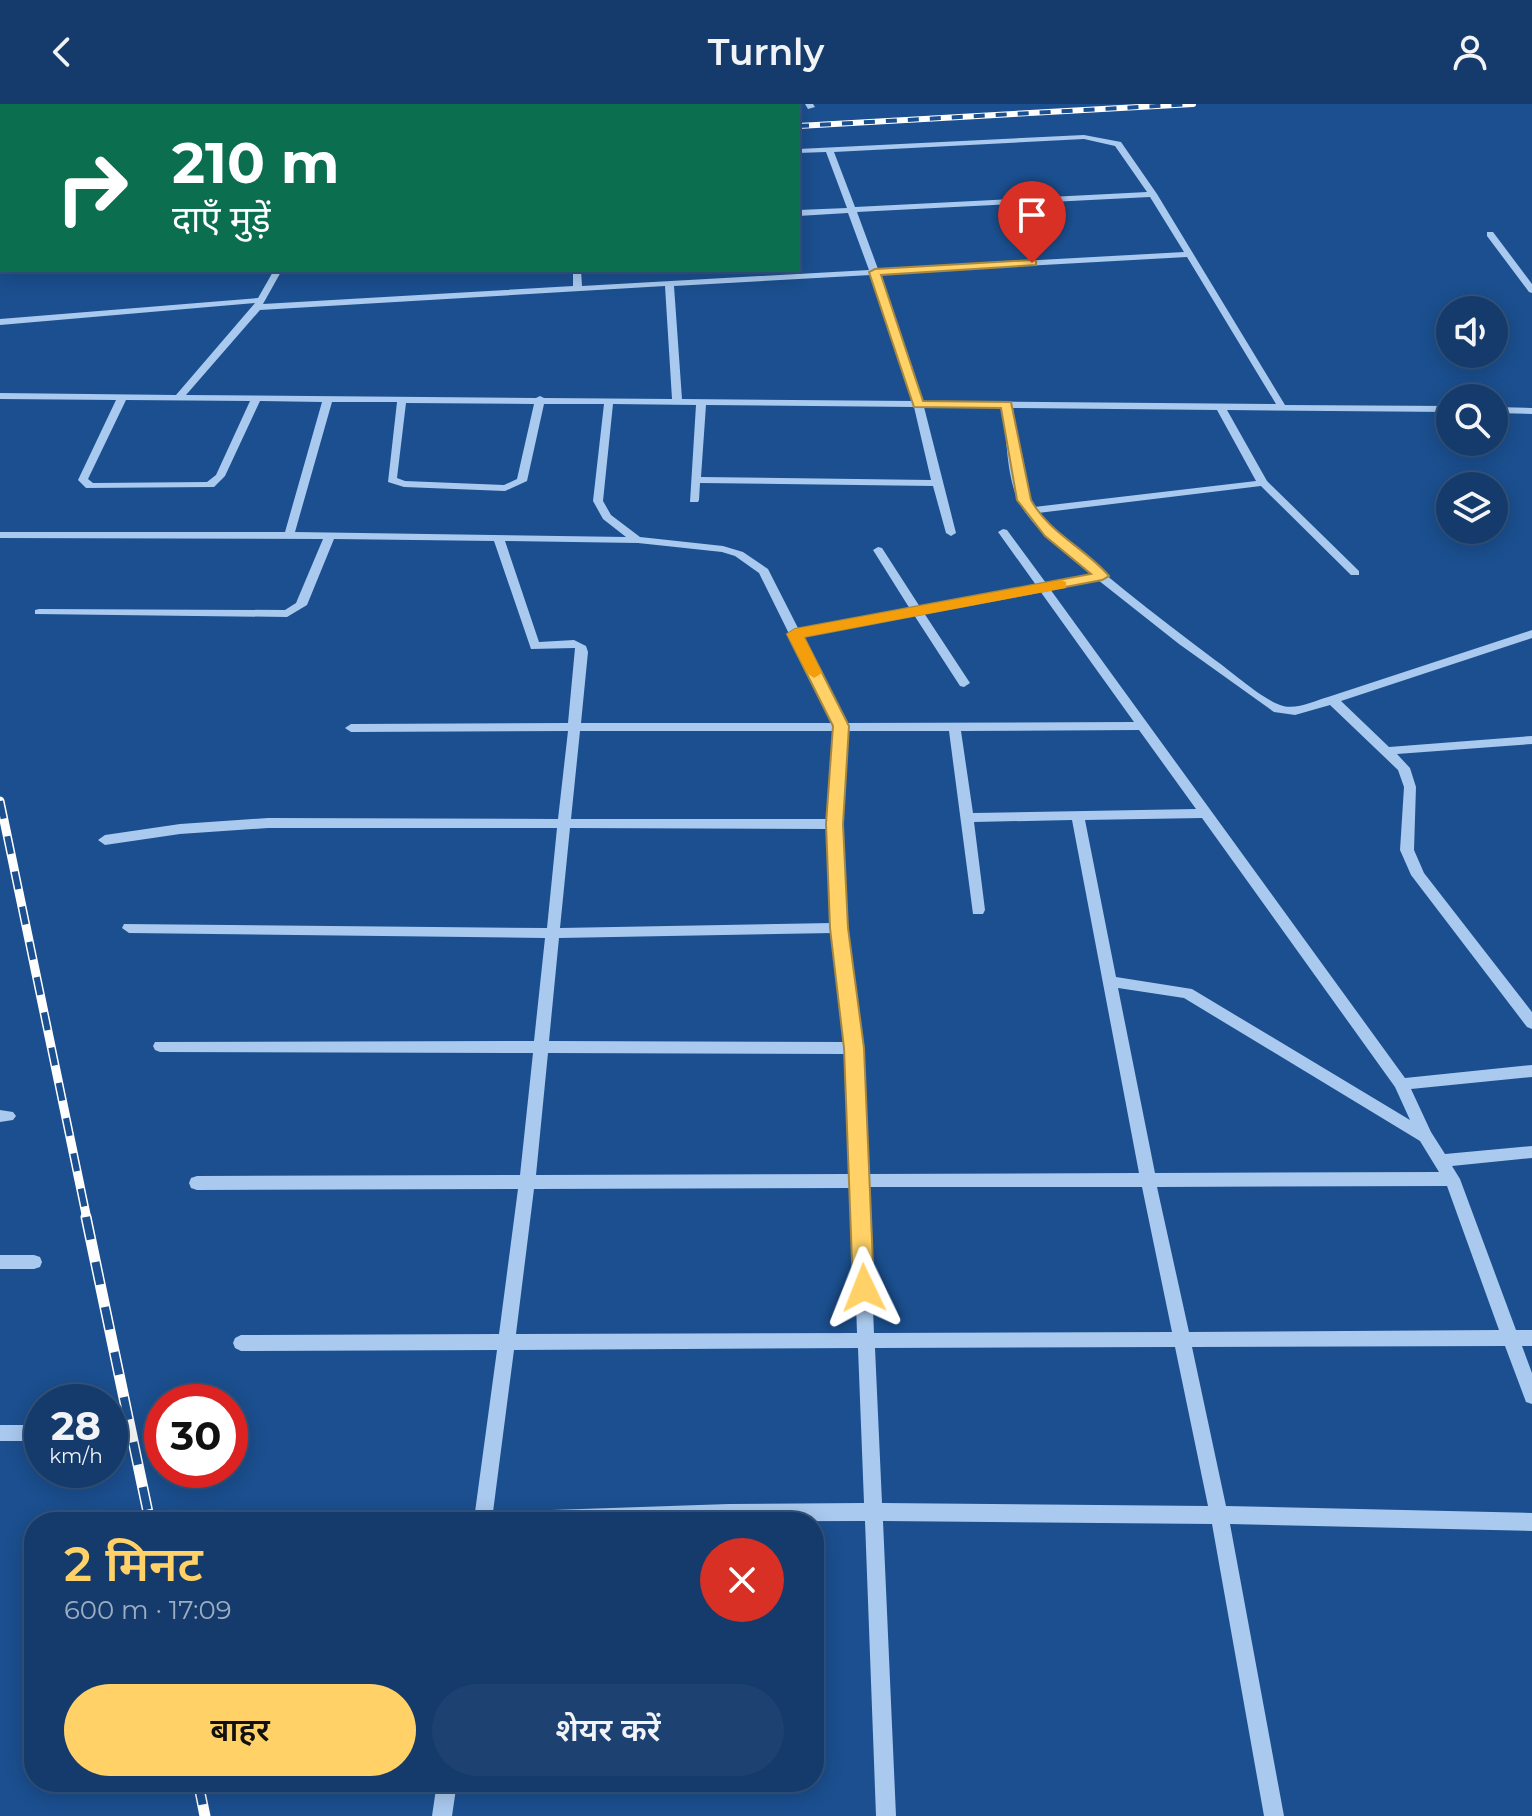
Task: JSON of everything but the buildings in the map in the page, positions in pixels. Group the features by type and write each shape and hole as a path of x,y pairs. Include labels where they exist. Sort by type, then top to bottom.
{"street":[{"path":"800,151 1098,139 1118,144 1153,194 1282,407"},
{"path":"829,150 875,272 918,405 935,483 951,533"},
{"path":"800,213 1153,194"},
{"path":"1490,234 1532,290"},
{"path":"0,322 259,304 1189,254"},
{"path":"179,397 259,304 277,272"},
{"path":"577,272 578,289"},
{"path":"1520,274 1532,274"},
{"path":"669,284 677,401"},
{"path":"0,396 1436,409"},
{"path":"123,396 83,480 90,486 210,485 220,476 257,397"},
{"path":"289,535 328,399"},
{"path":"402,399 392,480 404,484 505,488 522,481 540,399"},
{"path":"609,400 598,501 607,517 638,540"},
{"path":"694,500 701,401"},
{"path":"1007,404 1024,500 1030,511 1050,533 1102,576 1278,709 1295,711 1532,634"},
{"path":"1220,406 1263,483 1355,573"},
{"path":"1508,410 1532,411"},
{"path":"696,480 935,483"},
{"path":"1030,511 1263,483"},
{"path":"1003,532 1401,1084 1426,1138 1452,1179 1532,1396"},
{"path":"0,535 638,540 723,549 739,554 764,571 841,726 835,824 839,928 854,1048 886,1816"},
{"path":"39,612 287,614 301,605 329,537"},
{"path":"484,1512 508,1342 555,933 581,648 574,644 535,646 499,540"},
{"path":"878,550 964,683"},
{"path":"795,634 1102,576"},
{"path":"1332,700 1404,768 1408,777 1407,850 1418,875 1532,1023"},
{"path":"954,726 978,910"},
{"path":"351,728 1145,726"},
{"path":"1386,751 1532,740"},
{"path":"967,818 1207,813"},
{"path":"1078,816 1148,1180 1219,1514 1274,1816"},
{"path":"105,840 215,825 268,823 835,824"},
{"path":"129,928 555,933 839,928"},
{"path":"1110,981 1187,993 1426,1138"},
{"path":"160,1046 854,1048"},
{"path":"1401,1084 1532,1071"},
{"path":"1442,1161 1532,1152"},
{"path":"197,1183 1452,1179"},
{"path":"0,1262 34,1262"},
{"path":"241,1343 1532,1338"},
{"path":"0,1433 24,1433"},
{"path":"824,1512 1219,1514 1532,1522"},
{"path":"442,1816 446,1792"}],"railway":[{"path":"800,126 1193,104"},
{"path":"0,801 87,1219"},
{"path":"86,1217 148,1512"},
{"path":"200,1792 205,1816"}],"slow traffic":[{"path":"814,673 795,634 1061,585"}],"route":[{"path":"864,1288 854,1048 839,928 835,824 841,726 795,634 1102,576 1050,533 1030,511 1024,500 1007,404 918,405 875,272 1032,263"}]}
